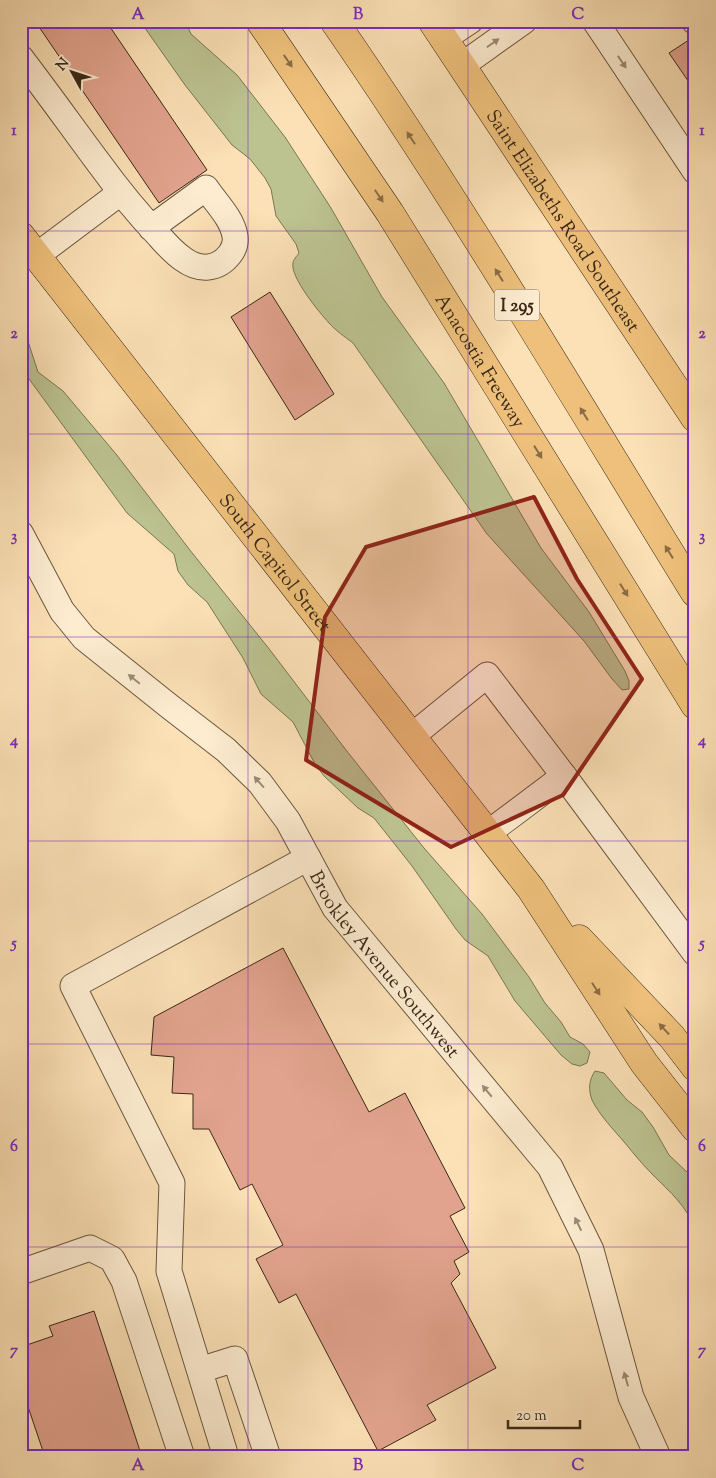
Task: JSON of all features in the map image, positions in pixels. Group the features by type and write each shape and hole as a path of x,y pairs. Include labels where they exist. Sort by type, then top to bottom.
{"main road":[{"name":"Anacostia Freeway","path":"260,21 390,213 695,705"},
{"name":"I 295","path":"334,21 483,250 695,594"},
{"name":"Saint Elizabeths Road Southeast","path":"438,30 695,418"},
{"name":"South Capitol Street","path":"29,246 531,889"},
{"path":"531,889 672,1038 695,1067"},
{"path":"531,889 644,1063 695,1128"}],"street":[{"path":"438,30 470,21"},
{"path":"461,66 524,21"},
{"path":"595,21 695,170"},
{"path":"21,58 120,193 151,228"},
{"path":"29,246 120,193"},
{"name":"Brookley Avenue Southwest","path":"21,534 62,611 76,630 93,646 226,750 252,774 282,811 335,908 550,1167 591,1250 631,1397 658,1457"},
{"path":"412,736 487,675 695,953"},
{"path":"488,833 564,776"},
{"path":"226,1457 169,1271 172,1184 73,986 308,858"},
{"path":"21,1272 90,1248 112,1259 124,1281 182,1457"},
{"path":"200,1370 235,1360 268,1457"}],"highlighted area":[{"path":"534,497 577,579 642,679 563,795 451,847 306,760 325,617 366,547"}],"green space":[{"path":"140,21 185,21 191,34 237,75 285,137 331,208 382,297 444,383 541,548 589,612 625,671 629,681 629,689 622,690 584,641 487,534 353,343 331,326 312,303 296,277 293,263 299,253 296,244 276,216 271,189 265,178 250,159 232,145 185,85"},
{"path":"21,326 24,329 38,372 63,391 116,454 346,750 424,848 482,914 529,977 570,1037 583,1044 590,1052 587,1063 580,1066 572,1064 561,1055 515,1001 488,956 465,940 456,929 412,866 374,818 358,808 324,776 315,764 293,722 261,694 243,658 207,602 188,585 178,571 174,554 127,513 21,368"},
{"path":"595,1071 604,1073 627,1100 642,1112 669,1155 689,1174 695,1184 695,1230 688,1214 677,1200 607,1123 595,1106 590,1092 590,1081"}],"building":[{"path":"35,21 106,21 207,170 159,203"},
{"path":"695,36 695,91 669,53"},
{"path":"270,292 334,394 295,420 231,317"},
{"path":"283,948 369,1112 405,1093 465,1208 450,1216 469,1252 454,1261 460,1274 451,1283 496,1368 427,1405 436,1420 378,1451 296,1294 279,1303 256,1259 283,1245 252,1184 240,1190 209,1129 193,1129 193,1094 172,1093 174,1057 151,1055 154,1017"},
{"path":"94,1311 142,1457 45,1457 21,1386 21,1347 53,1336 49,1326"}]}
